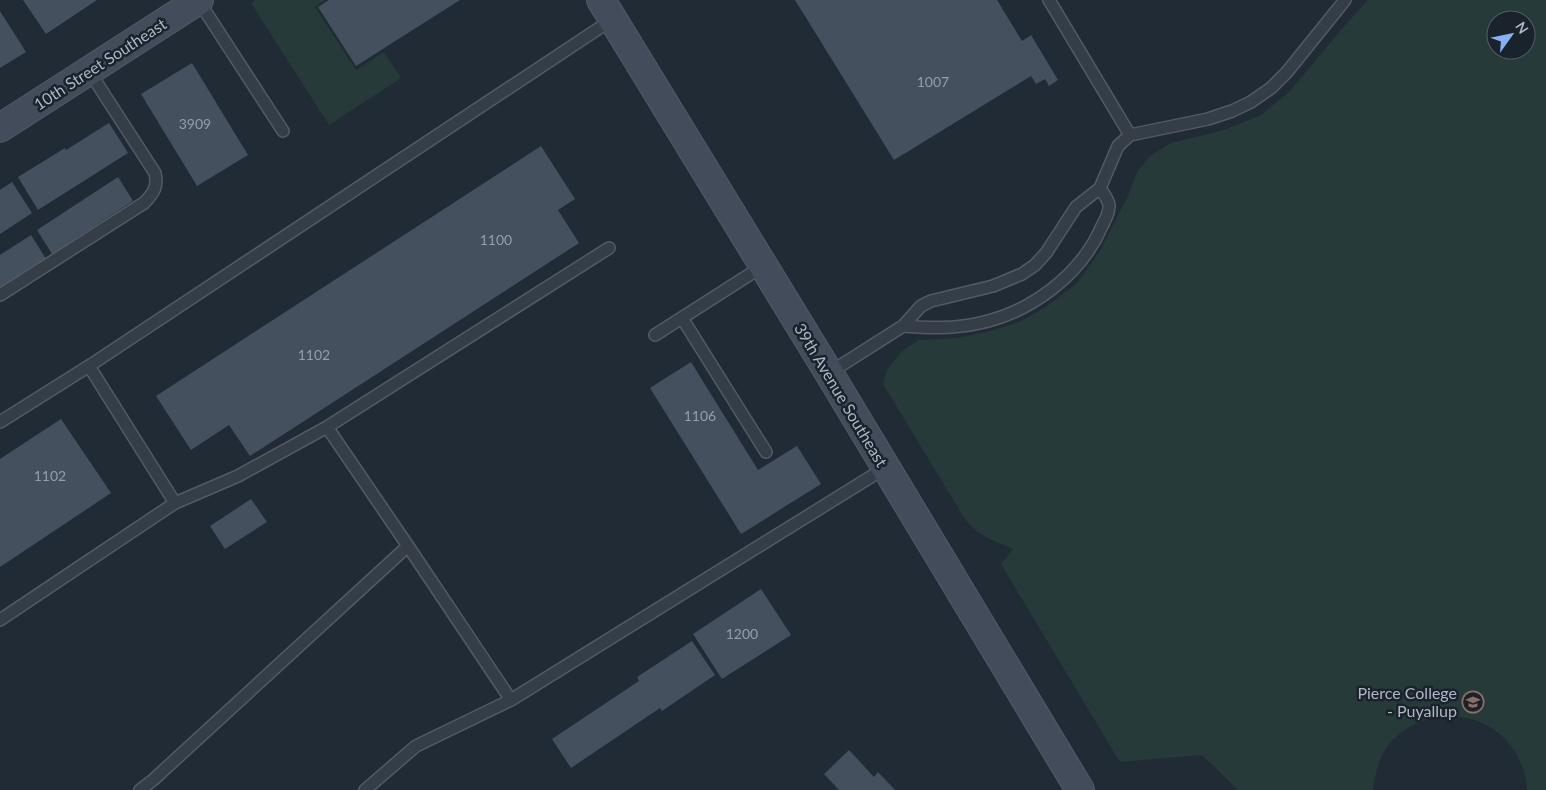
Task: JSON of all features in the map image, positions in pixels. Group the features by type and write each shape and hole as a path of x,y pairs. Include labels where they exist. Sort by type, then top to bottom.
{"main road":[{"name":"10th Street Southeast","path":"0,128 199,0"},
{"name":"39th Avenue Southeast","path":"607,10 1080,790"}],"lane":[{"path":"199,0 283,131"},
{"path":"1049,0 1130,135"},
{"path":"829,374 904,326 921,306 931,301 993,286 1022,274 1035,265 1046,253 1076,207 1100,188 1118,146 1130,135 1208,119 1251,102 1271,88 1287,72 1345,0"},
{"path":"0,422 89,366 607,10"},
{"path":"0,295 144,203 153,194 155,189 157,183 155,173 89,71"},
{"path":"904,326 948,328 981,323 1012,312 1045,294 1075,267 1090,249 1097,236 1109,210 1109,204 1100,188"},
{"path":"0,620 175,503 238,476 327,427 609,248"},
{"path":"654,335 763,266"},
{"path":"682,318 766,452"},
{"path":"89,366 175,503"},
{"path":"327,427 511,700"},
{"path":"365,790 416,746 511,700 885,468"},
{"path":"140,790 408,546"}],"green space":[{"path":"255,0 325,0 315,7 356,70 384,52 401,78 329,125 251,3"},
{"path":"1368,0 1546,0 1546,790 1527,790 1525,773 1521,763 1503,737 1489,726 1474,720 1458,717 1426,720 1411,726 1398,735 1381,757 1373,790 1238,790 1202,755 1120,762 1001,564 1013,549 981,534 965,519 883,384 888,368 902,351 919,340 957,338 987,332 1019,322 1046,307 1077,283 1100,251 1128,196 1137,172 1151,155 1171,143 1224,130 1261,115 1289,92"}],"building":[{"path":"23,0 97,0 46,34"},
{"path":"329,0 460,0 356,66 318,7"},
{"path":"795,0 997,0 1022,41 1031,35 1058,80 1049,86 1045,79 1036,84 1031,76 894,160"},
{"path":"0,11 26,52 0,68"},
{"path":"192,63 248,155 197,186 141,94"},
{"path":"109,123 128,153 38,210 18,177"},
{"path":"541,146 575,199 558,210 579,243 250,456 229,425 191,450 156,396"},
{"path":"118,177 133,201 52,254 37,230"},
{"path":"12,182 32,213 0,234 0,190"},
{"path":"31,235 46,259 0,289 0,255"},
{"path":"691,362 758,470 797,446 821,484 741,534 650,388"},
{"path":"61,419 111,493 0,567 0,459"},
{"path":"251,499 267,522 225,549 210,526"},
{"path":"761,589 791,635 722,679 693,634"},
{"path":"692,641 715,675 662,711 660,708 571,768 552,739 639,681 637,677"},
{"path":"849,750 874,777 878,772 895,790 839,790 824,774"}],"place":[{"name":"Pierce College - Puyallup","path":"1473,702"}]}
